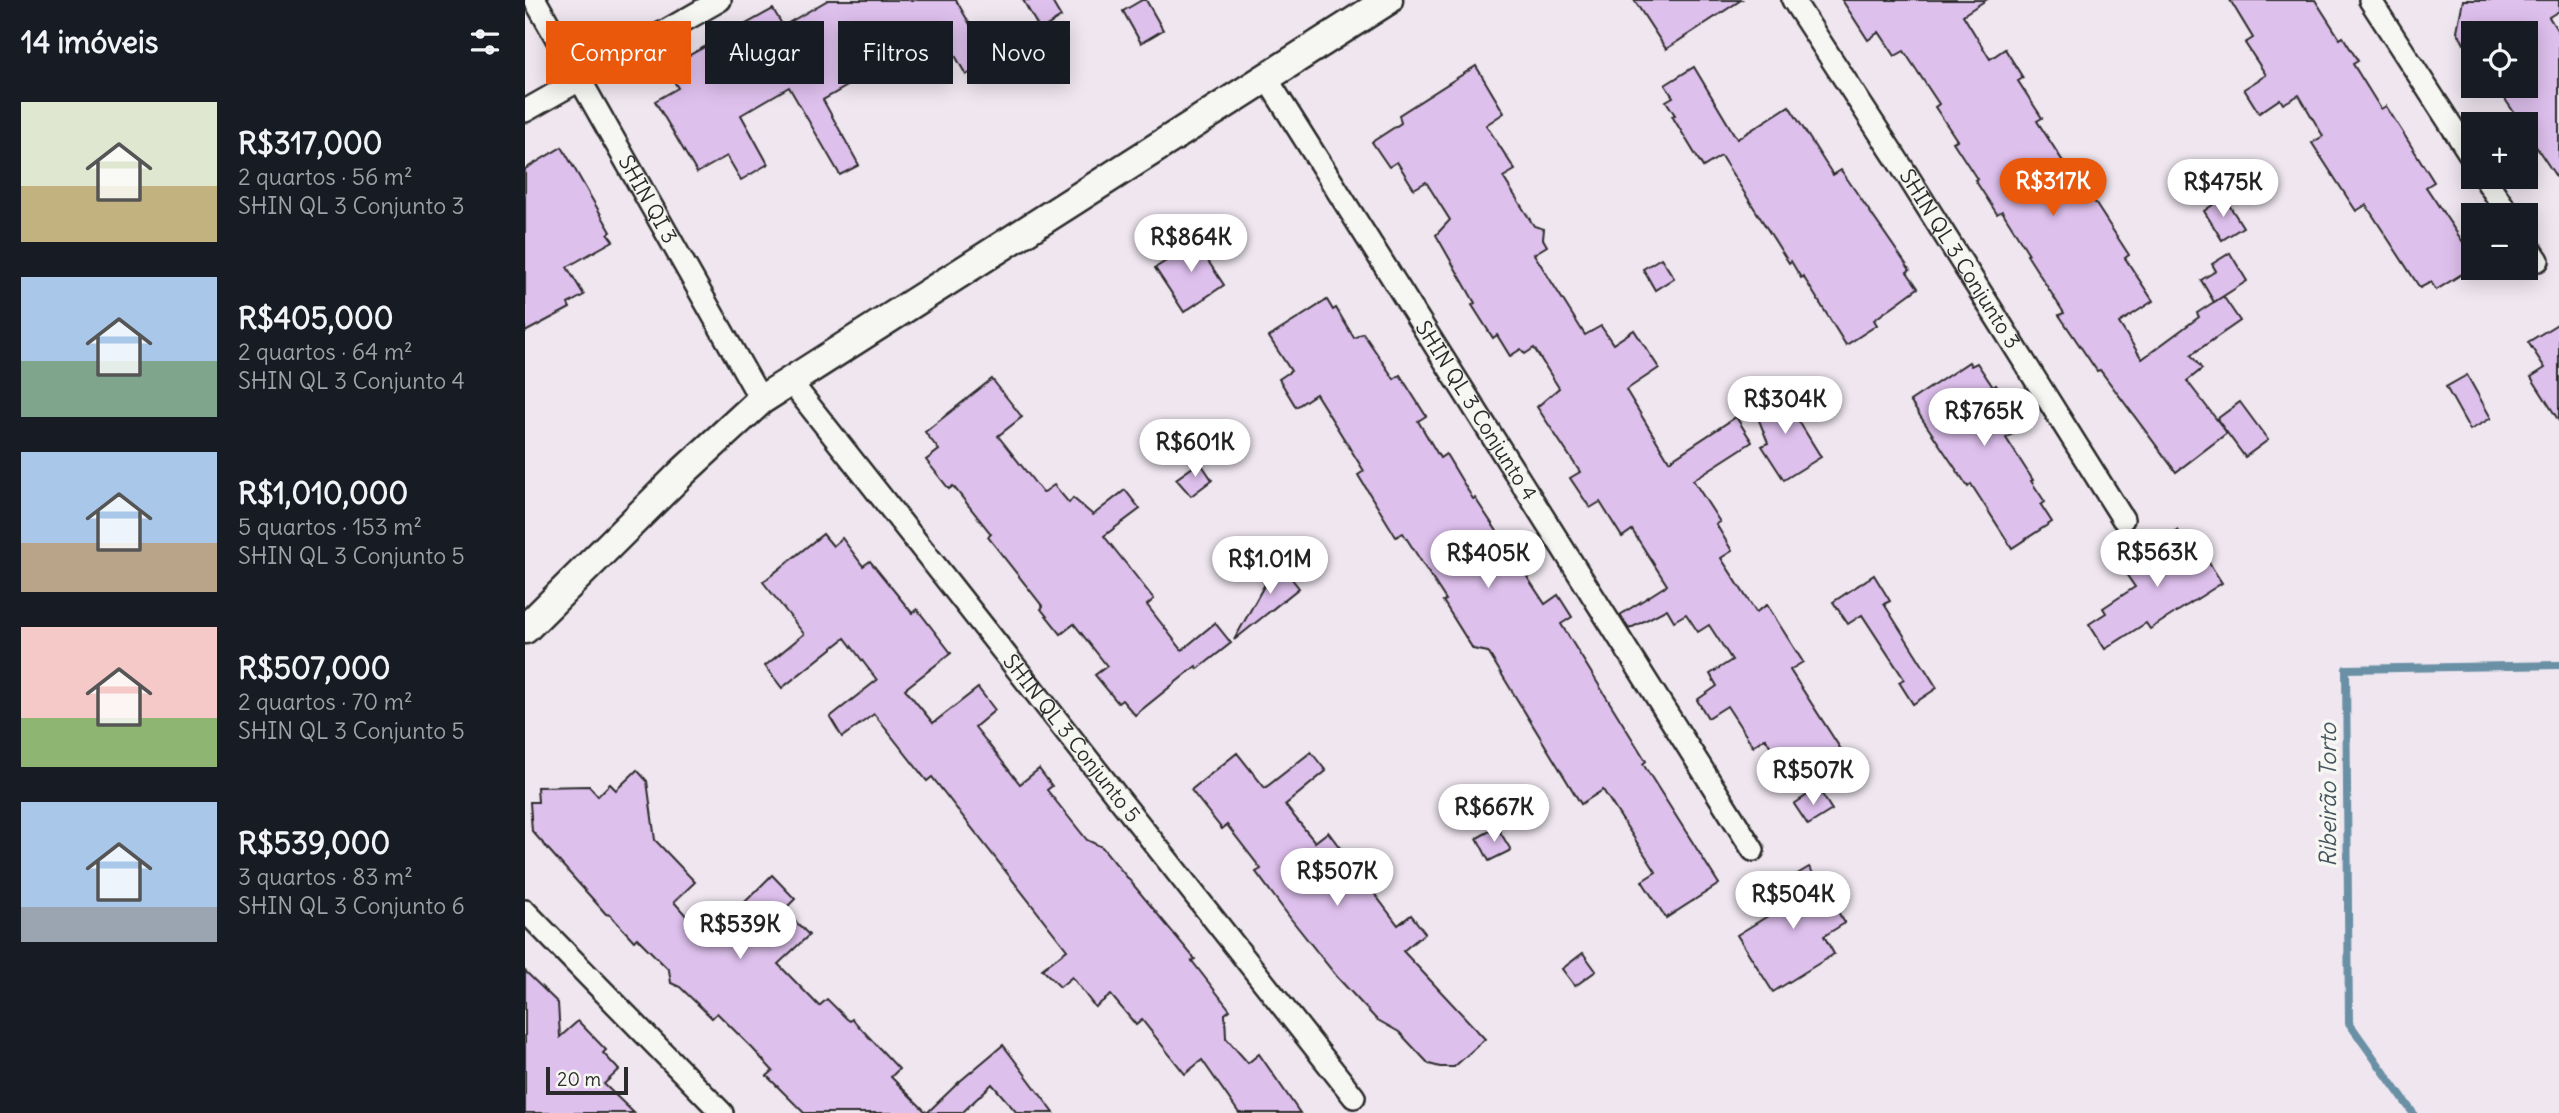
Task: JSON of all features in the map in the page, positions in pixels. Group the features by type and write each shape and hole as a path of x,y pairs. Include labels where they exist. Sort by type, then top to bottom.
{"street":[{"name":"SHIN QI 3","path":"535,0 547,21"},
{"path":"683,21 720,0"},
{"path":"525,629 684,471 761,400 1388,0"},
{"name":"SHIN QL 3 Conjunto 3","path":"1793,0 1907,175 2123,519"},
{"path":"2370,0 2461,140"},
{"name":"SHIN QL 3 Conjunto 4","path":"1267,79 1753,850"},
{"path":"525,111 571,84"},
{"name":"SHIN QI 3","path":"584,84 761,400"},
{"name":"SHIN QL 3 Conjunto 5","path":"790,381 1354,1097"},
{"path":"525,911 722,1113"}],"building":[{"path":"828,0 956,0 968,21 967,74 953,52 953,21 838,21 838,84 851,84 823,100 859,165 840,175 789,87 741,115 768,164 741,180 727,156 697,173 655,101 678,88 676,84 691,84 691,54 705,46 705,84 824,84 824,21 792,21"},
{"path":"1023,0 1051,0 1061,17 1055,21 1035,21"},
{"path":"1146,0 1163,30 1141,43 1123,11"},
{"path":"1634,0 1741,0 1666,49"},
{"path":"1842,0 1986,0 1963,15 1990,59 2005,49 2023,78 2018,81 2042,118 2037,121 2084,194 2092,198 2129,255 2125,258 2153,301 2119,323 2142,359 2199,317 2197,313 2223,296 2240,321 2191,355 2202,369 2187,381 2227,433 2176,472 2100,370 2097,371 2059,315 2064,313 2002,211 1997,214 1975,180 1977,179 1953,142 1957,140 1935,107 1939,104 1904,51 1895,56 1879,32 1868,40"},
{"path":"2230,0 2315,0 2358,61 2353,64 2381,109 2386,106 2434,182 2426,187 2461,239 2461,274 2436,290 2431,282 2420,288 2366,205 2356,211 2312,143 2323,136 2299,95 2283,104 2280,99 2259,113 2244,89 2266,75 2245,43 2253,38"},
{"path":"2463,0 2559,0 2559,11 2549,17 2559,33 2559,181 2538,150 2538,112 2514,112 2504,98 2538,98 2538,21 2461,21 2461,38 2457,31"},
{"path":"773,9 780,21 751,21"},
{"path":"1476,66 1504,113 1486,125 1515,170 1503,177 1534,226 1544,229 1543,239 1547,246 1534,254 1585,335 1601,326 1613,344 1634,330 1659,368 1626,390 1669,461 1736,417 1752,442 1693,480 1720,522 1716,524 1732,551 1721,558 1756,612 1767,605 1803,662 1790,670 1842,751 1800,777 1786,753 1778,758 1765,738 1753,746 1727,706 1708,718 1697,700 1717,686 1710,674 1732,660 1709,625 1698,632 1686,614 1674,621 1667,609 1629,629 1620,615 1667,585 1632,530 1622,537 1600,502 1590,508 1570,478 1580,472 1537,407 1559,388 1534,348 1525,354 1521,349 1510,356 1497,335 1493,338 1472,305 1475,303 1436,235 1450,220 1426,182 1414,189 1397,162 1389,167 1372,142 1401,123 1399,115"},
{"path":"1694,67 1737,139 1789,106 1833,175 1841,170 1910,270 1907,272 1918,288 1874,320 1877,325 1846,345 1803,276 1801,278 1791,261 1789,263 1721,156 1703,167 1672,116 1675,115 1666,101 1673,97 1665,85"},
{"path":"562,147 611,232 608,234 613,241 567,267 584,295 568,304 570,308 525,332 525,169"},
{"path":"2224,197 2243,227 2222,240 2204,211"},
{"path":"1207,235 1219,253 1208,261 1224,285 1184,312 1155,268"},
{"path":"2230,253 2247,281 2214,302 2201,280 2216,271 2212,264"},
{"path":"1661,258 1674,278 1655,290 1643,269"},
{"path":"1327,300 1333,310 1336,308 1354,338 1363,333 1394,379 1400,375 1426,416 1418,421 1440,458 1446,454 1473,499 1475,498 1545,604 1558,595 1572,617 1561,624 1646,761 1643,764 1719,884 1666,918 1642,881 1656,872 1603,790 1581,804 1488,652 1473,649 1443,601 1446,600 1403,533 1396,537 1358,475 1364,471 1316,394 1296,407 1279,379 1291,371 1269,337"},
{"path":"2559,323 2559,421 2531,377 2545,368 2528,342"},
{"path":"1969,362 1971,366 1977,363 1993,387 1996,385 2010,407 2014,404 2028,424 2006,438 2033,480 2031,481 2045,502 2041,505 2052,522 2012,548 1971,484 1968,487 1910,401"},
{"path":"2467,375 2491,418 2470,430 2446,387"},
{"path":"992,379 1022,417 998,436 1043,493 1054,485 1069,503 1073,498 1093,515 1125,490 1140,509 1104,536 1154,599 1147,605 1182,650 1215,623 1231,643 1198,669 1196,666 1135,715 1122,700 1118,703 1095,675 1107,666 1074,624 1061,634 988,537 991,534 953,486 949,489 926,460 939,450 925,432"},
{"path":"1779,389 1821,457 1784,480 1762,446 1768,443 1753,405"},
{"path":"2240,402 2268,440 2245,457 2217,419"},
{"path":"1200,462 1212,480 1191,496 1176,479"},
{"path":"2177,530 2188,548 2198,546 2222,583 2150,629 2146,623 2105,649 2089,624 2106,613 2103,608 2135,587 2126,574 2138,567 2132,559"},
{"path":"823,534 833,546 842,538 863,566 870,561 912,613 917,609 951,653 905,689 933,723 978,688 995,710 975,727 1020,784 1039,769 1052,786 1047,790 1087,840 1102,847 1195,959 1192,961 1230,1010 1225,1014 1226,1038 1248,1063 1259,1054 1300,1113 1239,1113 1202,1060 1185,1074 1142,1020 1136,1025 1111,995 1095,1007 1072,977 1060,987 1042,969 1067,950 932,777 927,781 874,714 842,737 830,717 877,680 845,638 782,688 765,666 804,634 763,582"},
{"path":"1280,564 1299,588 1234,640 1265,584 1260,577"},
{"path":"1874,575 1890,601 1884,604 1937,688 1913,704 1899,682 1904,679 1862,615 1848,624 1833,602"},
{"path":"1311,752 1326,771 1285,805 1315,842 1328,832 1398,925 1411,915 1425,933 1403,951 1485,1039 1454,1067 1429,1064 1399,1032 1376,1019 1338,978 1291,919 1256,872 1261,869 1227,825 1222,829 1191,790 1237,753 1265,788"},
{"path":"637,770 647,781 655,840 695,882 674,902 704,936 713,927 716,931 772,875 795,899 784,910 809,935 778,964 819,1006 827,999 847,1019 852,1019 899,1069 891,1077 927,1113 804,1113 767,1076 773,1071 753,1049 717,1013 712,1018 680,987 671,983 669,970 637,938 634,941 606,914 532,831 530,802 538,802 537,787 589,786 598,796 610,784 616,790"},
{"path":"1818,788 1832,810 1808,825 1794,804"},
{"path":"1497,827 1511,850 1489,861 1477,838"},
{"path":"1809,867 1845,923 1824,936 1834,954 1773,992 1737,935 1776,908 1766,893"},
{"path":"1583,953 1596,971 1575,986 1562,969"},
{"path":"525,971 558,1003 560,1037 578,1021 606,1050 603,1053 619,1070 604,1084 634,1113 525,1113"},
{"path":"1003,1045 1054,1113 1017,1113 992,1084 962,1113 927,1113"}],"waterway":[{"name":"Ribeirão Torto","path":"2413,1113 2349,1023 2346,669 2559,665"}]}
